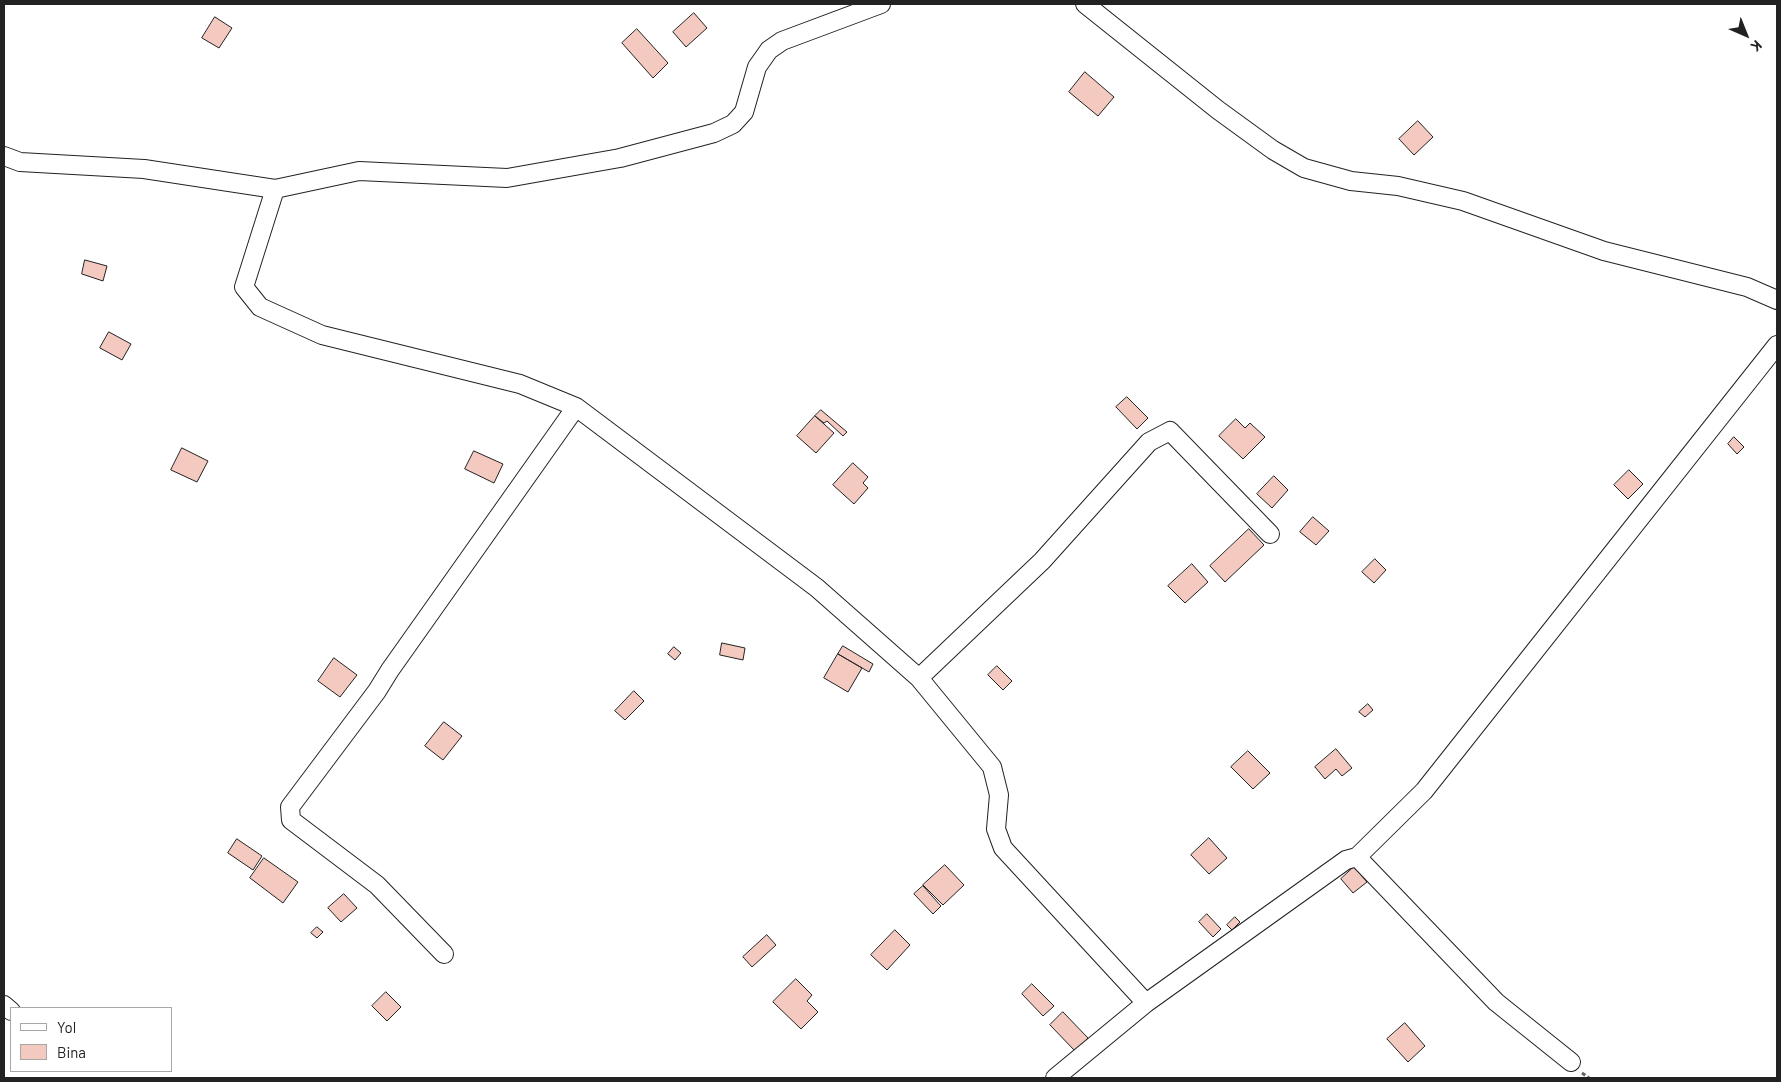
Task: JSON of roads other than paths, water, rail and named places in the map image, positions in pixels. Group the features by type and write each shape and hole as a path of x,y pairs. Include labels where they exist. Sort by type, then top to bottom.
{"street":[{"path":"4,156 20,162 144,169 275,189 360,170 507,178 620,158 714,133 734,124 744,112 757,67 769,50 782,41 881,4"},
{"path":"1085,4 1218,110 1273,150 1304,168 1351,181 1398,186 1463,201 1604,251 1747,287 1777,300"},
{"path":"275,189 244,287 260,307 322,335 520,384 576,407 817,588 919,678 992,767 999,795 996,829 1002,848 1146,1003"},
{"path":"1055,1078 1146,1003 1346,860 1357,858 1424,791 1777,345"},
{"path":"444,954 377,885 291,820 290,807 377,692 390,670 576,407"},
{"path":"919,678 1042,561 1149,442 1170,431 1270,534"},
{"path":"1357,858 1496,1002 1571,1062"}]}
